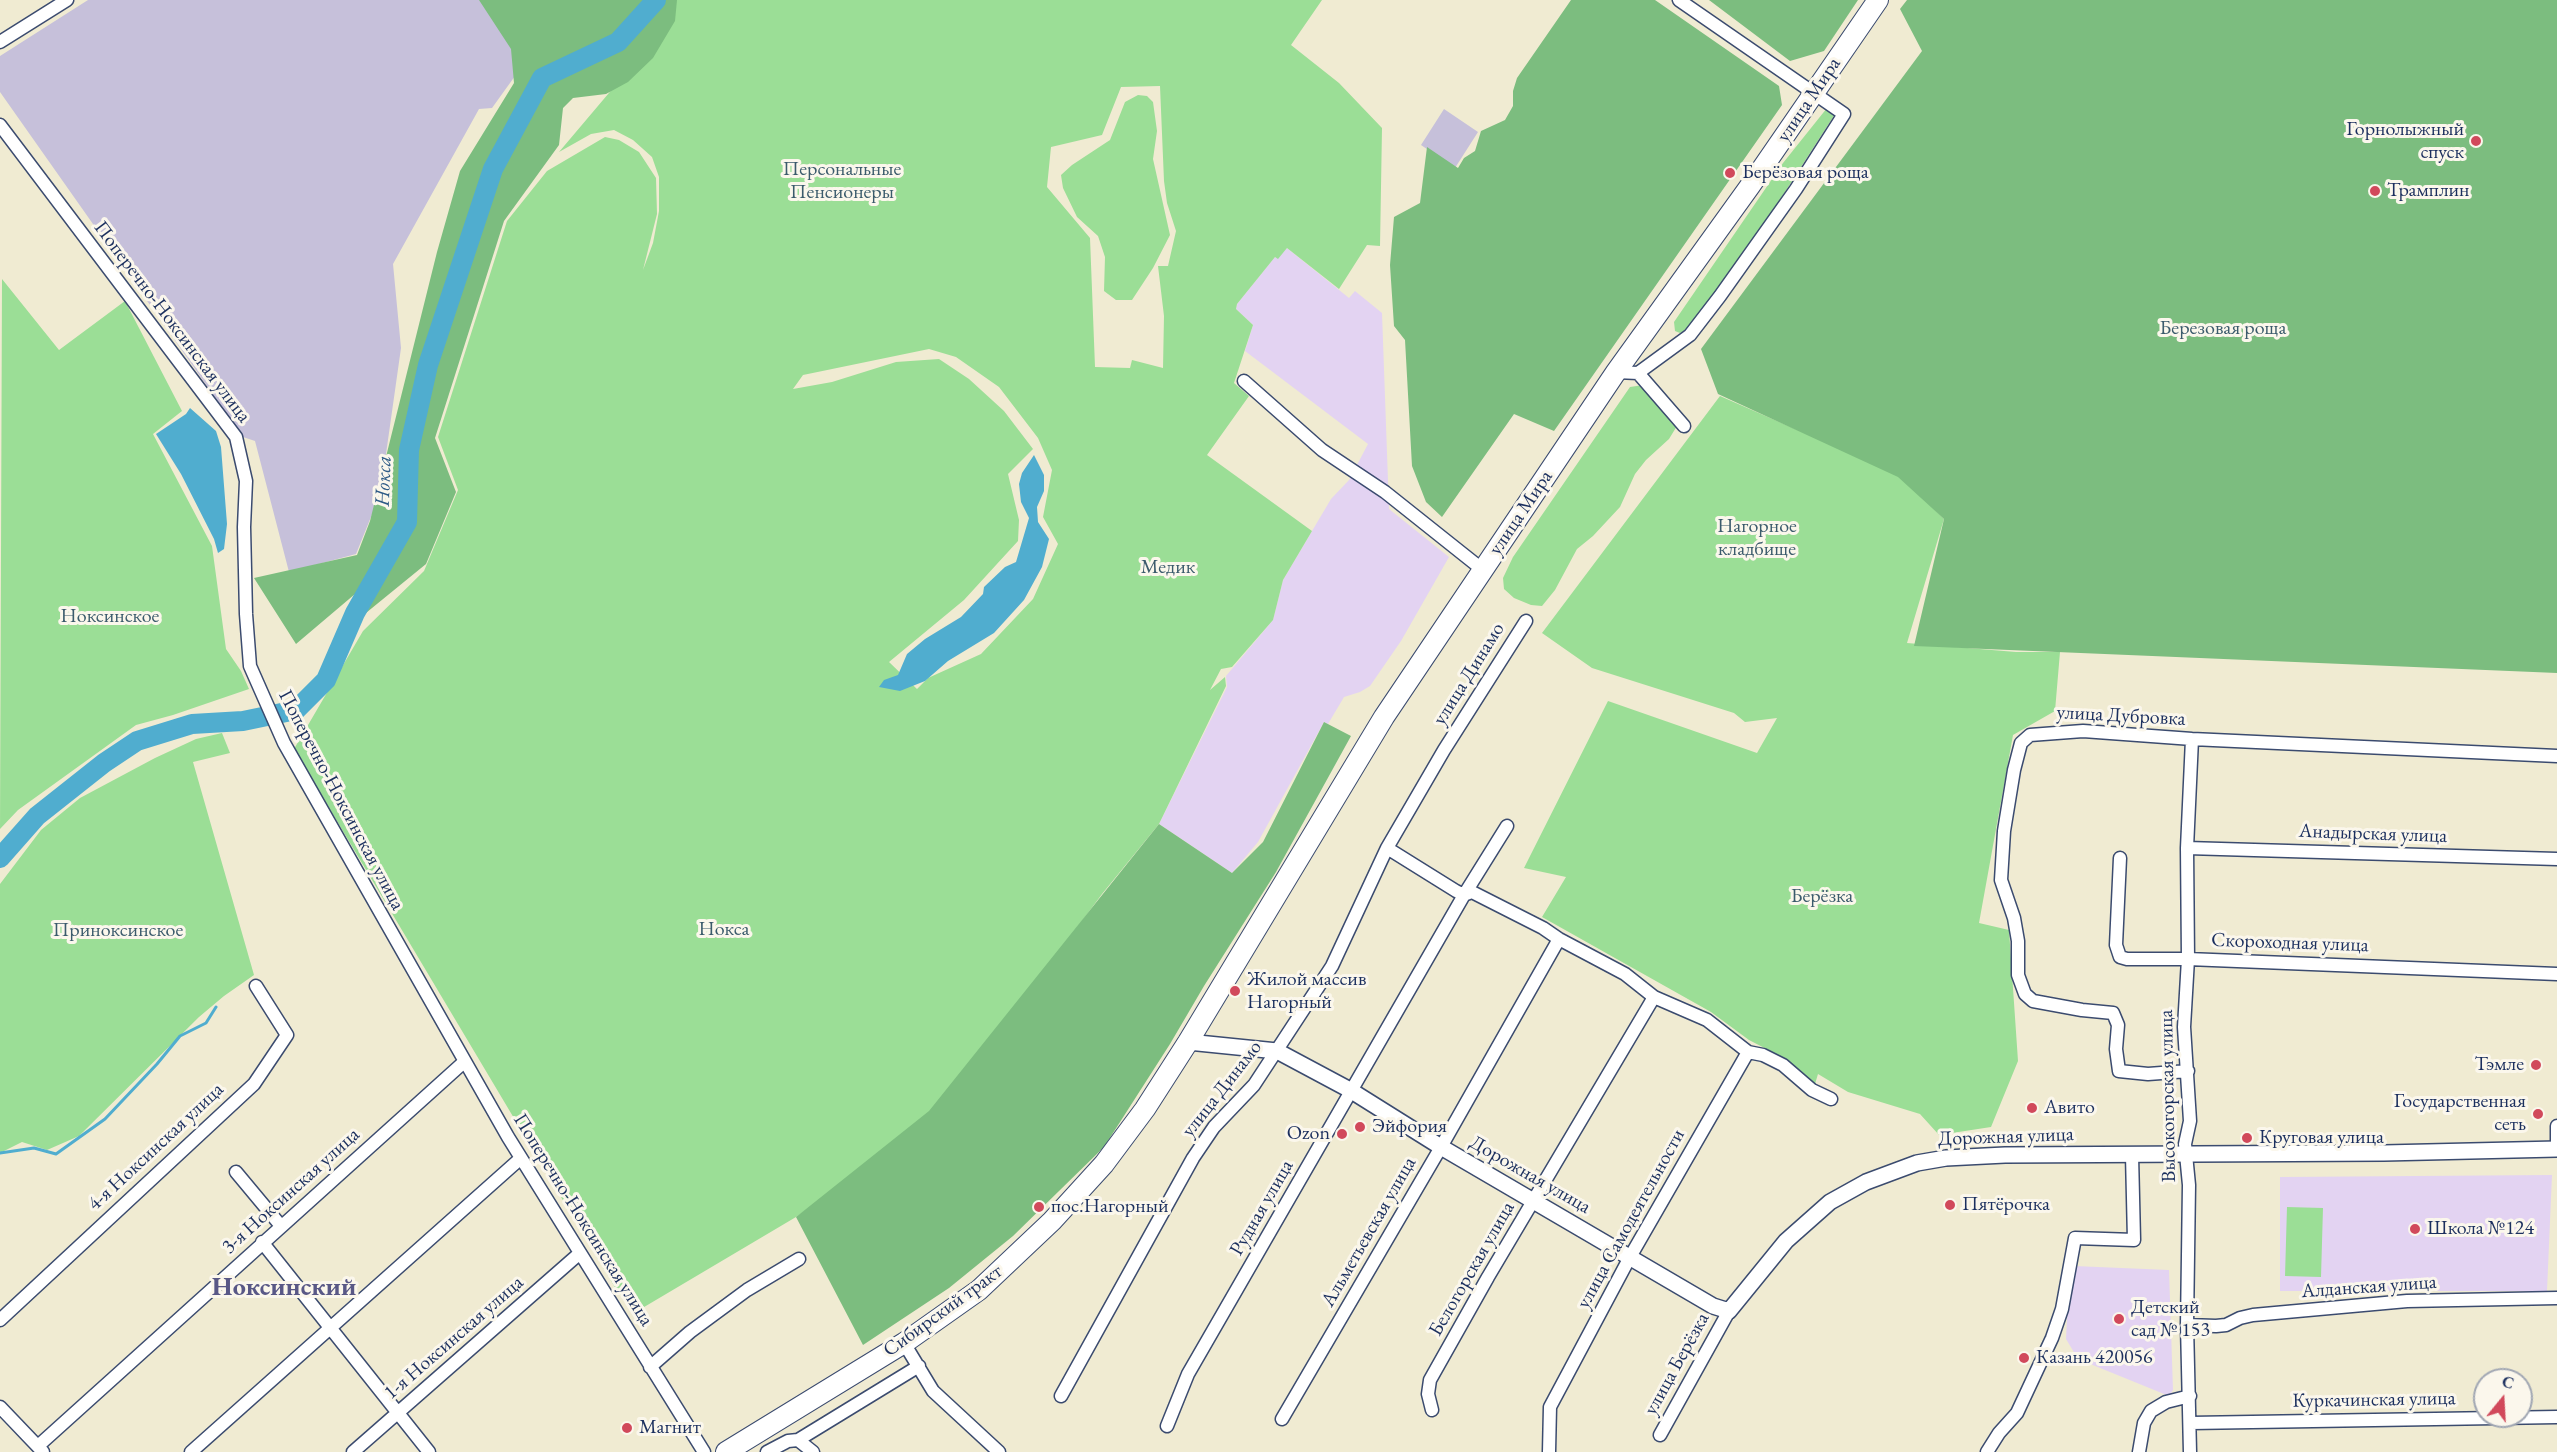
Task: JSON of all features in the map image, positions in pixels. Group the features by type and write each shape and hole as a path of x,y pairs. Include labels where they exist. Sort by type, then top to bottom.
{"main road":[{"name":"улица Мира","path":"1188,1042 1384,717 1616,372 1750,186 1878,0"},
{"name":"Сибирский тракт","path":"726,1452 904,1343 979,1290 1052,1221 1104,1164 1145,1109 1188,1042"}],"street":[{"path":"0,42 67,0"},
{"path":"1616,372 1638,373 1694,330 1789,199 1844,114 1679,0"},
{"name":"Поперечно-Ноксинская улица","path":"0,125 236,437 246,481 244,527 250,666 284,743 520,1158 704,1452"},
{"path":"1638,373 1684,426"},
{"path":"1244,381 1322,450 1385,492 1483,570"},
{"name":"улица Динамо","path":"1061,1396 1193,1158 1214,1127 1254,1086 1332,966 1387,848 1444,750 1526,621"},
{"name":"улица Дубровка","path":"2188,1071 2148,1074 2119,1071 2116,1049 2118,1025 2113,1013 2033,1001 2025,994 2018,975 2018,941 2014,918 2001,880 2004,831 2014,770 2021,743 2030,735 2083,731 2192,739 2557,756"},
{"name":"Высокогорская улица","path":"2190,1452 2187,1154 2185,1144 2190,1121 2184,1027 2188,959 2187,848 2192,739"},
{"name":"Рудная улица","path":"1167,1426 1188,1374 1347,1100 1350,1090 1507,826"},
{"path":"1387,848 1464,895 1472,892 1543,928 1625,974 1654,997 1707,1020 1748,1052 1763,1055 1783,1065 1812,1090 1831,1100"},
{"name":"Анадырская улица","path":"2187,848 2557,860"},
{"name":"Скороходная улица","path":"2120,858 2116,945 2120,957 2127,959 2188,959 2557,974"},
{"name":"Альметьевская улица","path":"1282,1419 1559,939"},
{"name":"4-я Ноксинская улица","path":"0,1320 254,1084 287,1035 256,986"},
{"name":"Белогорская улица","path":"1432,1410 1428,1394 1430,1380 1654,997"},
{"name":"Дорожная улица","path":"1188,1042 1277,1051 1350,1090 1441,1147 1713,1306 1728,1311 1786,1240 1830,1202 1895,1169 1946,1158 2005,1155 2384,1154 2557,1149"},
{"name":"улица Самодеятельности","path":"1549,1452 1550,1407 1630,1257 1748,1052"},
{"name":"3-я Ноксинская улица","path":"41,1449 262,1242 464,1062"},
{"path":"2557,1126 2557,1142"},
{"path":"1987,1452 1999,1433 2017,1413 2052,1338 2062,1309 2075,1238 2134,1240 2132,1155"},
{"path":"191,1452 520,1158"},
{"path":"236,1172 281,1226"},
{"path":"262,1242 429,1452"},
{"name":"1-я Ноксинская улица","path":"353,1452 580,1253"},
{"path":"650,1367 690,1332 747,1290 799,1258"},
{"name":"Алданская улица","path":"2187,1325 2216,1326 2253,1315 2407,1301 2557,1298"},
{"name":"улица Берёзка","path":"1660,1436 1728,1311"},
{"path":"904,1343 933,1391 999,1452"},
{"path":"767,1452 788,1441 798,1440 919,1366"},
{"path":"2139,1452 2144,1423 2151,1411 2166,1402 2190,1396"},
{"path":"0,1407 41,1449"},
{"name":"Куркачинская улица","path":"2191,1423 2557,1417"},
{"path":"798,1440 813,1452"}],"shaded area":[{"path":"88,0 578,0 528,58 492,108 479,109 393,264 401,348 386,454 375,507 356,554 289,572 255,441 243,437 0,92 0,56"},
{"path":"1444,109 1478,132 1455,168 1421,145"},
{"path":"1287,248 1349,298 1355,291 1382,313 1389,509 1449,557 1401,641 1370,686 1344,697 1328,724 1324,722 1258,842 1232,873 1159,824 1227,687 1226,676 1273,620 1283,580 1331,499 1349,480 1368,444 1245,351 1253,325 1236,309 1237,304 1275,257 1278,258"},
{"name":"Школа №124","path":"2552,1175 2547,1291 2280,1291 2280,1177"},
{"name":"Детский сад № 153","path":"2074,1266 2169,1270 2173,1390 2169,1396 2078,1359 2066,1339 2068,1299"}],"green space":[{"path":"479,0 677,0 675,21 653,58 628,82 606,94 573,98 563,108 559,145 504,221 435,438 456,492 426,564 361,617 355,594 296,644 254,578 357,555 370,521 437,252 460,171 514,83 511,49"},
{"path":"668,0 1322,0 1291,45 1339,83 1382,128 1380,246 1367,245 1339,289 1287,248 1278,259 1275,257 1237,304 1236,309 1253,325 1234,383 1249,396 1207,455 1312,531 1283,580 1273,620 1232,667 1221,669 1210,690 1225,677 1226,686 1159,824 1102,894 958,1088 878,1161 796,1217 634,1313 614,1286 294,749 363,631 424,571 458,490 438,437 507,221 547,171 605,137 619,140 639,152 656,178 657,214 643,270 653,243 659,211 659,177 652,157 633,140 614,130 591,134 559,152 625,74","holes":["1160,86 1164,181 1167,203 1176,231 1168,266 1158,266 1164,316 1163,368 1132,360 1130,368 1095,367 1090,238 1047,187 1051,147 1102,135 1121,87","929,349 956,357 999,387 1038,438 1052,470 1043,517 1058,544 1033,599 981,654 928,678 917,689 889,662 964,600 1018,541 1019,520 1008,474 1033,449 1004,411 969,379 939,359 896,362 832,382 793,389 803,375"]},
{"path":"1571,0 1655,0 1779,86 1782,105 1554,431 1514,414 1442,517 1426,502 1412,466 1405,340 1394,326 1390,265 1394,217 1420,203 1427,147 1458,168 1464,158 1475,151 1481,131 1505,120 1513,106 1513,91 1517,78"},
{"path":"1709,0 1858,0 1824,51 1790,61"},
{"name":"Березовая роща","path":"1907,0 2557,0 2557,673 1914,646 1944,519 1898,477 1718,394 1701,349 1922,51 1900,9"},
{"path":"1138,95 1147,96 1153,102 1157,131 1153,159 1170,235 1153,268 1132,300 1116,300 1104,291 1105,257 1098,236 1077,217 1063,188 1061,175 1110,140 1125,102"},
{"path":"1827,108 1835,114 1774,209 1769,222 1687,329 1680,333 1675,331 1674,322 1783,163"},
{"name":"Ноксинское","path":"2,279 59,350 125,301 182,411 153,434 212,546 226,649 241,671 249,689 136,725 18,810 0,829"},
{"path":"1650,384 1680,421 1669,439 1646,460 1635,474 1620,507 1593,536 1577,549 1555,590 1542,606 1531,605 1514,598 1504,589 1503,578 1513,557 1630,387"},
{"name":"Берёзка","path":"1720,396 1900,475 1944,519 1907,643 2016,652 2060,652 2055,711 2013,735 1979,923 2009,930 2018,1061 1991,1127 1939,1135 1920,1114 1848,1092 1818,1074 1815,1084 1782,1057 1749,1040 1711,1012 1542,917 1566,877 1524,868 1608,701 1757,753 1777,718 1745,722 1734,713 1592,668 1542,633"},
{"path":"1324,722 1351,736 1276,872 1104,1147 1013,1236 949,1288 863,1345 796,1217 929,1111 1159,824 1232,873 1263,842"},
{"name":"Приноксинское","path":"222,733 230,753 193,762 254,975 199,1017 79,1136 47,1150 22,1142 0,1153 0,884 41,830 80,798 196,739"},
{"path":"2287,1207 2323,1208 2321,1277 2285,1276"}],"water":[{"path":"190,408 216,431 221,447 227,524 224,549 218,553 214,539 181,474 156,434 186,414"},
{"path":"1034,455 1044,475 1044,491 1037,507 1038,522 1049,539 1042,567 1024,600 994,633 948,661 925,681 900,691 879,687 884,680 898,675 907,654 925,639 961,617 983,594 984,587 1005,567 1016,562 1029,518 1021,502 1019,484 1022,473"}],"waterway":[{"name":"Нокса","path":"0,858 37,816 104,763 137,741 192,724 243,721 296,710 326,680 355,613 407,522 409,450 428,365 493,169 542,78 618,42 656,0"},
{"path":"0,1153 34,1148 56,1154 105,1119 180,1036 206,1023 216,1007"}],"place":[{"name":"Горнолыжный спуск","path":"2476,141"},
{"name":"Берёзовая роща","path":"1730,173"},
{"name":"Трамплин","path":"2375,191"},
{"name":"Жилой массив Нагорный","path":"1235,991"},
{"name":"Тэмле","path":"2536,1065"},
{"name":"Авито","path":"2032,1108"},
{"name":"Государственная сеть","path":"2538,1114"},
{"name":"Эйфория","path":"1360,1127"},
{"name":"Ozon","path":"1342,1134"},
{"name":"Круговая улица","path":"2247,1138"},
{"name":"Пятёрочка","path":"1950,1205"},
{"name":"пос.Нагорный","path":"1039,1207"},
{"name":"Школа №124","path":"2415,1229"},
{"name":"Детский сад № 153","path":"2119,1319"},
{"name":"Казань 420056","path":"2024,1358"},
{"name":"Магнит","path":"627,1428"}],"district":[{"name":"Ноксинский","path":"284,1288"}],"park label":[{"name":"Персональные Пенсионеры","path":"842,182"},
{"name":"Нагорное кладбище","path":"1757,538"},
{"name":"Медик","path":"1168,568"}]}
